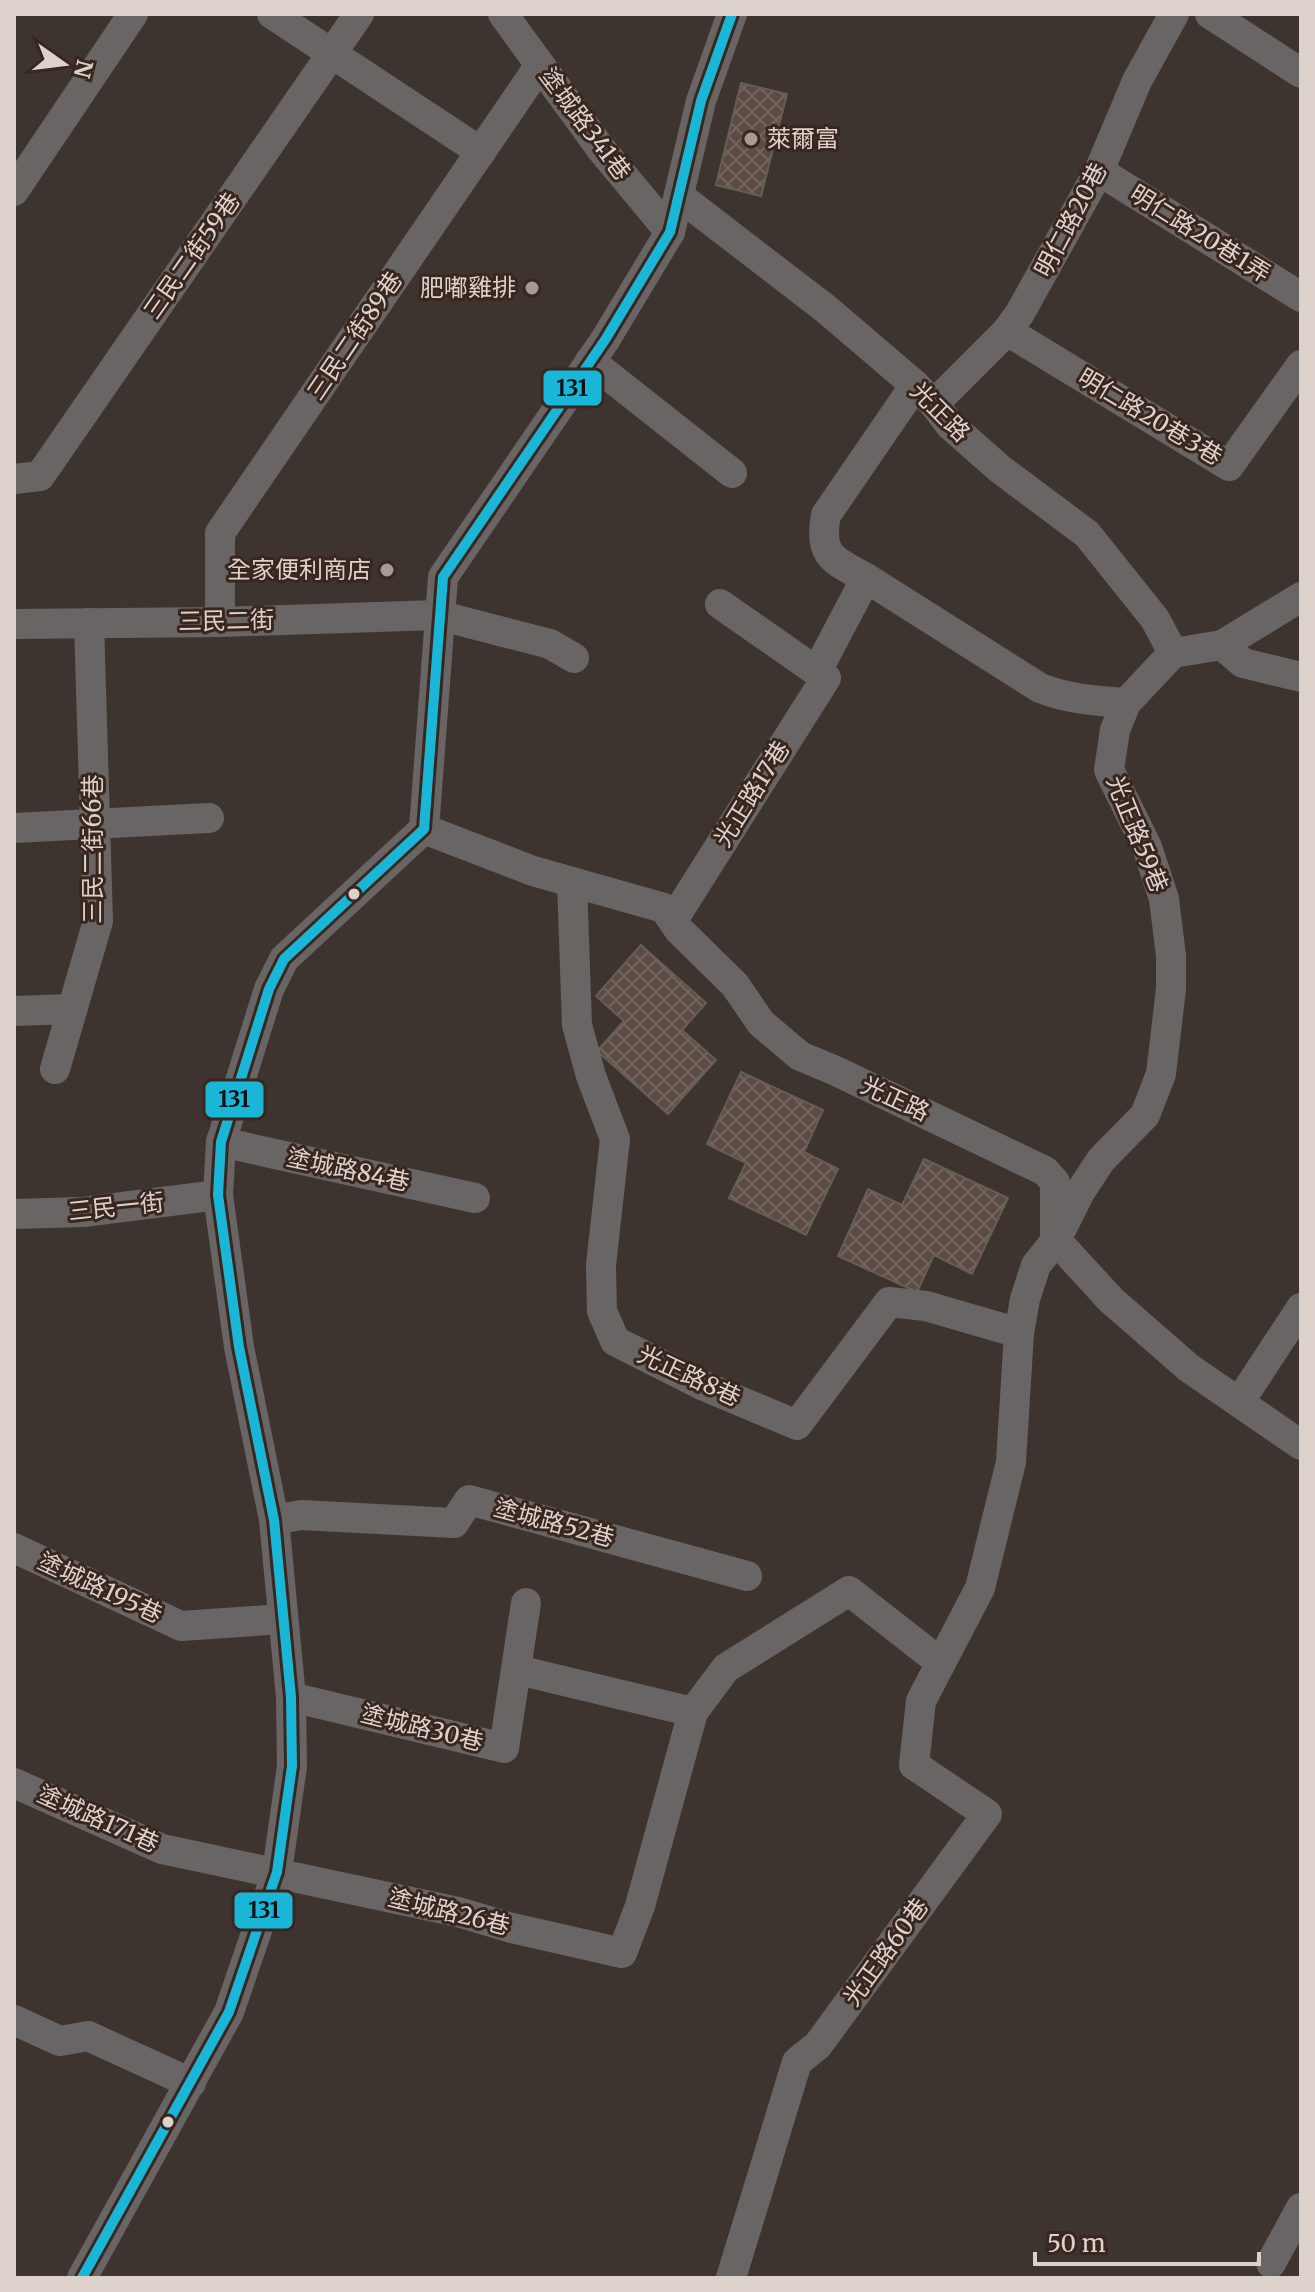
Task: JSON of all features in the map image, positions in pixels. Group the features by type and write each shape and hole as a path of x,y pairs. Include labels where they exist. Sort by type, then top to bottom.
{"street":[{"path":"14,191 133,14"},
{"path":"272,14 481,152"},
{"name":"三民二街59巷","path":"14,479 40,476 359,14"},
{"name":"塗城路341巷","path":"503,14 601,149 670,232"},
{"path":"82,2278 229,2012 277,1872 292,1766 291,1697 274,1520 239,1347 218,1195 221,1142 269,989 284,959 424,829 443,577 590,361 670,232 701,101 732,14"},
{"name":"明仁路20巷","path":"924,395 1007,331 1020,313 1099,171 1137,81 1174,14"},
{"path":"1210,14 1301,73"},
{"name":"三民二街89巷","path":"220,622 220,533 540,65"},
{"name":"明仁路20巷1弄","path":"1099,171 1301,297"},
{"name":"光正路","path":"679,196 826,309 924,395 950,425 1000,469 1087,534 1155,619 1173,653"},
{"name":"明仁路20巷3巷","path":"1007,331 1229,466 1301,365"},
{"path":"590,361 732,473"},
{"path":"924,395 826,515 822,538 825,550 836,562 1040,688 1059,696 1087,701 1126,703"},
{"name":"光正路17巷","path":"673,920 826,678 817,671 866,578"},
{"path":"1173,653 1222,645 1301,597"},
{"path":"720,604 817,671"},
{"name":"三民二街","path":"14,624 438,615 565,644"},
{"name":"三民二街66巷","path":"55,1069 98,921 89,623"},
{"path":"1222,645 1243,663 1301,677"},
{"name":"光正路59巷","path":"1101,1160 1145,1115 1154,1096 1165,1051 1171,956 1164,899 1147,847 1109,770 1115,730 1126,703 1173,653"},
{"path":"14,828 209,818"},
{"name":"光正路","path":"424,829 533,871 664,908 735,985 761,1023 800,1056 1045,1171 1055,1182 1056,1240"},
{"name":"光正路8巷","path":"572,882 577,1025 591,1076 615,1139 601,1265 602,1311 615,1341 704,1386 797,1425 889,1302 926,1306 1019,1333"},
{"path":"14,1011 72,1009"},
{"name":"塗城路84巷","path":"221,1142 475,1198"},
{"name":"光正路60巷","path":"731,2278 797,2062 818,2045 987,1814 914,1765 921,1701 980,1588 1011,1462 1019,1333 1025,1299 1036,1265 1056,1240 1080,1192 1101,1160"},
{"name":"三民一街","path":"14,1214 83,1212 218,1195"},
{"path":"1056,1240 1111,1300 1189,1368 1301,1445"},
{"path":"1240,1401 1301,1308"},
{"name":"塗城路52巷","path":"274,1520 301,1515 454,1523 469,1500 747,1576"},
{"name":"塗城路195巷","path":"14,1548 181,1626 283,1619"},
{"path":"518,1670 693,1712 726,1668 849,1591 941,1663"},
{"name":"塗城路30巷","path":"291,1697 504,1748 526,1603"},
{"name":"塗城路26巷","path":"277,1872 458,1912 512,1928 622,1953 640,1906 693,1712"},
{"name":"塗城路171巷","path":"14,1783 162,1849 277,1872"},
{"path":"14,2020 60,2041 88,2036 191,2083"},
{"path":"1271,2263 1301,2208"}],"building":[{"name":"萊爾富","path":"741,83 787,94 761,196 716,185"},
{"path":"641,945 706,1003 682,1030 716,1060 668,1114 597,1051 624,1021 596,996"},
{"path":"741,1072 823,1110 804,1152 838,1169 806,1235 729,1198 746,1163 707,1144"},
{"path":"924,1159 1008,1198 972,1274 934,1255 917,1292 838,1256 868,1189 902,1205"}],"transit line":[{"name":"131","path":"82,2278 229,2012 277,1872 292,1766 291,1697 274,1520 239,1347 218,1195 221,1142 269,989 284,959 424,829 443,577 605,340 670,232 701,101 732,14"}],"place":[{"name":"萊爾富","path":"751,139"},
{"name":"肥嘟雞排","path":"532,288"},
{"name":"全家便利商店","path":"387,570"}]}
